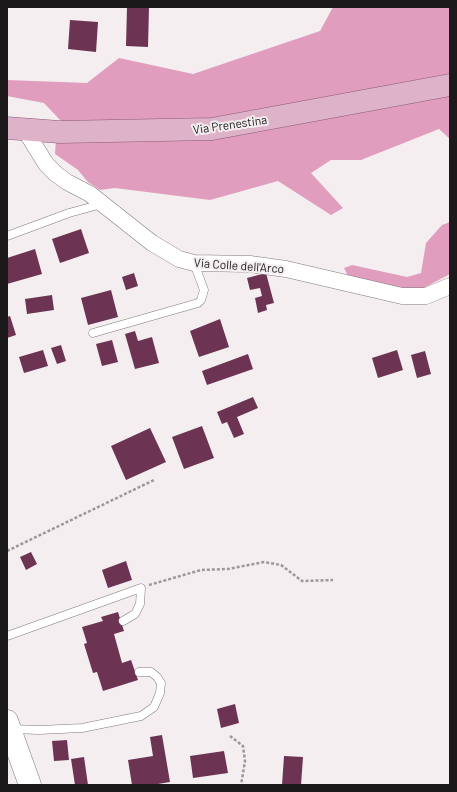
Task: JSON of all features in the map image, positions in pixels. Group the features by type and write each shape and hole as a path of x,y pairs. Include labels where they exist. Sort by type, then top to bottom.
{"main road":[{"name":"Via Prenestina","path":"16,129 60,132 182,131 220,128 450,85"}],"street":[{"name":"Via Colle dell'Arco","path":"16,129 56,174 102,204 167,253 179,259 194,263 250,264 286,269 402,296 426,296 450,286"},
{"path":"8,725 30,785"}],"lane":[{"path":"7,236 69,213 102,204"},
{"path":"93,333 198,303 201,300 204,290 194,263"},
{"path":"7,636 142,588 140,604 135,614 123,621"},
{"path":"8,725 39,730 82,728 142,716 154,707 160,693 161,683 151,672 139,672"}],"path":[{"path":"7,551 154,480"},
{"path":"142,588 201,570 228,569 264,562 281,565 302,581 333,580"},
{"path":"230,736 243,746 245,761 241,785"}],"shaded area":[{"path":"333,7 450,7 450,81 219,123 61,121 44,103 7,96 7,80 87,83 119,58 193,74 320,31"},
{"path":"450,92 450,139 439,129 361,160 331,160 311,173 343,208 331,215 278,181 210,200 115,188 100,190 88,182 78,170 55,154 56,139"},
{"path":"450,222 450,274 418,291 396,288 348,276 344,268 352,265 407,277 421,273 426,243 442,225"}],"building":[{"path":"127,7 149,7 148,47 126,46"},
{"path":"70,20 98,22 96,52 68,49"},
{"path":"81,229 89,253 60,263 52,239"},
{"path":"35,249 42,274 7,284 7,258"},
{"path":"134,273 138,286 126,290 122,277"},
{"path":"266,273 274,303 266,305 267,310 258,313 255,298 262,296 260,288 250,290 247,278"},
{"path":"111,290 118,317 88,325 81,298"},
{"path":"52,295 54,310 27,314 25,299"},
{"path":"10,316 16,335 7,338 7,317"},
{"path":"220,319 229,347 199,357 190,331"},
{"path":"135,331 138,341 152,337 159,363 135,369 125,334"},
{"path":"112,340 118,362 102,366 96,344"},
{"path":"61,345 66,361 57,364 51,348"},
{"path":"43,350 48,366 24,373 19,357"},
{"path":"397,350 403,370 378,378 372,358"},
{"path":"425,351 431,374 417,378 411,355"},
{"path":"248,354 253,369 207,385 202,371"},
{"path":"253,397 258,408 237,417 244,434 234,438 227,422 222,424 217,412"},
{"path":"202,426 214,458 184,469 172,437"},
{"path":"150,428 166,462 126,480 111,446"},
{"path":"31,552 37,564 26,570 20,557"},
{"path":"126,561 132,580 108,588 102,570"},
{"path":"118,612 124,631 114,634 122,663 131,660 138,680 103,691 97,672 93,673 84,644 87,643 82,627 103,621 101,617"},
{"path":"235,704 239,723 221,728 217,709"},
{"path":"162,735 170,782 152,785 132,785 128,760 153,756 150,737"},
{"path":"67,740 69,760 54,761 52,741"},
{"path":"224,751 228,773 193,778 190,756"},
{"path":"284,756 303,757 301,785 282,785"},
{"path":"84,757 88,785 75,785 71,759"}]}
